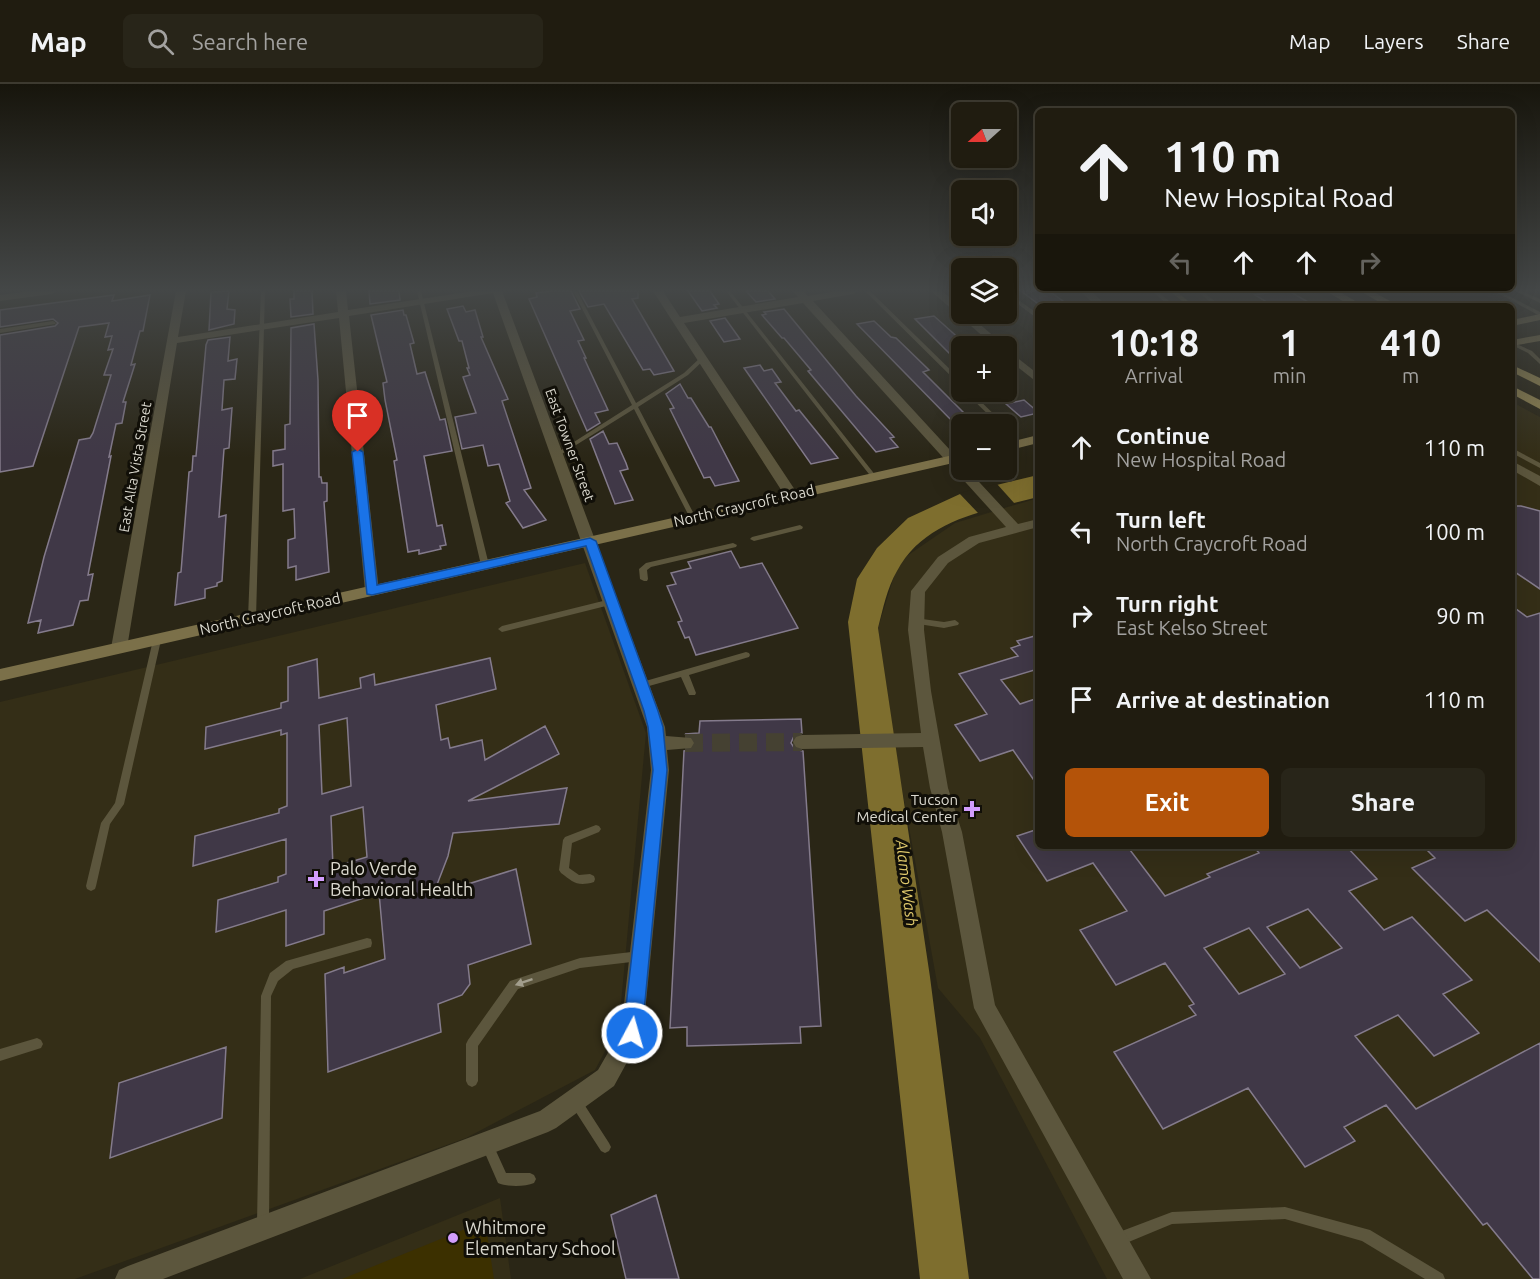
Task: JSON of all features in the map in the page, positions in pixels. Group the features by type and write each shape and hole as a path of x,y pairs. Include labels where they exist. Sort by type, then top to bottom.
{"main road":[{"path":"1515,370 1540,383"},
{"path":"1515,391 1540,405"},
{"path":"1017,444 1035,441"},
{"name":"North Craycroft Road","path":"0,675 951,459"}],"street":[{"name":"East Alta Vista Street","path":"119,648 171,347"},
{"path":"347,347 372,591"},
{"name":"East Towner Street","path":"128,1279 548,1120 606,1078 632,1033 660,770 657,743 651,711 642,685 518,347"},
{"path":"695,347 792,496"},
{"path":"851,347 951,453"},
{"path":"1017,362 1035,377"},
{"path":"1515,467 1540,482"},
{"path":"973,480 1015,529"},
{"path":"1035,524 974,540 943,560 918,591 915,621 919,740 939,788 951,832 985,1008 1138,1279"},
{"path":"802,742 919,740"},
{"path":"657,743 685,743"}],"lane":[{"path":"252,618 261,347"},
{"path":"433,347 485,565"},
{"path":"604,347 693,518"},
{"path":"772,347 874,477"},
{"path":"923,347 951,374"},
{"path":"1520,347 1537,356 1540,362"},
{"path":"558,454 686,374 703,358"},
{"path":"978,402 991,414"},
{"path":"1515,452 1540,466"},
{"path":"754,539 800,527"},
{"path":"644,579 643,569 649,565 733,545"},
{"path":"501,629 611,602"},
{"path":"915,621 945,625 956,624"},
{"path":"91,886 106,823 119,804 157,640"},
{"path":"642,685 746,656"},
{"path":"684,673 692,693"},
{"path":"590,879 578,880 564,870 568,840 596,829"},
{"path":"263,1228 266,996 274,977 290,965 367,943"},
{"path":"472,1080 472,1044 514,985 580,963 640,956"},
{"path":"0,1055 37,1044"},
{"path":"574,1101 605,1147"},
{"path":"487,1143 502,1179 530,1179"},
{"path":"1116,1240 1172,1218 1285,1213 1365,1235 1438,1279"}],"shaded area":[{"name":"Tucson Medical Center","path":"1515,404 1540,417 1540,1279 1107,1279 980,1038 938,988 899,772 878,628 895,573 904,558 955,523 1035,499 1035,849 1515,849"},
{"name":"Palo Verde Behavioral Health","path":"585,563 646,733 619,1025 595,1070 466,1138 75,1279 0,1279 0,702"},
{"name":"Whitmore Elementary School","path":"500,1198 511,1279 300,1279"},
{"path":"485,1221 494,1279 342,1279"}],"water":[{"name":"Alamo Wash","path":"1035,476 1035,498 977,513 940,528 923,539 909,553 897,571 878,628 930,977 969,1279 920,1279 848,622 857,579 877,548 908,518 960,494"}],"pier":[{"path":"997,484 1015,504 979,514 959,493"}],"building":[{"path":"0,347 72,347 33,466 0,472"},
{"path":"109,347 136,347 131,365 135,364 123,402 126,402 122,423 116,424 109,457 111,456 88,575 93,574 88,600 80,601 73,625 38,633 41,620 28,623 44,557 79,440 90,438 93,433 111,375 104,375 113,349 108,350"},
{"path":"206,347 229,347 228,361 237,359 235,379 224,380 222,410 232,408 229,448 224,449 219,517 226,515 222,581 217,583 217,586 205,589 205,598 175,605 178,573 181,572 189,472 192,471 193,456 196,456"},
{"path":"291,347 316,347 319,477 322,483 327,483 327,501 324,502 329,572 296,580 296,566 288,568 288,540 295,538 294,509 283,511 283,464 273,466 273,451 285,449 285,425 290,424"},
{"path":"379,347 411,347 417,374 425,372 440,420 445,419 452,451 424,456 437,526 442,525 446,545 440,546 441,549 419,554 419,550 408,552 394,461 397,460 385,400 383,383 387,382"},
{"path":"463,347 485,347 508,399 502,401 531,488 524,490 546,520 523,528 506,503 510,501 499,464 488,466 483,445 462,449 455,417 476,413 463,377 470,375 467,368 469,368"},
{"path":"550,347 581,347 586,358 584,358 608,410 595,413 600,423 587,431"},
{"path":"629,347 660,347 674,371 654,375 650,369 643,370"},
{"path":"791,347 815,347 894,437 890,438 898,447 876,452 808,371 811,370"},
{"path":"879,347 905,347 929,370 923,372 965,414 951,414 951,420"},
{"path":"943,347 951,347 951,355"},
{"path":"760,365 764,371 772,369 781,382 775,383 796,411 799,410 838,458 811,464 744,368"},
{"path":"680,384 711,427 739,481 715,486 710,477 704,478 670,409 674,408 666,394"},
{"path":"1024,400 1035,409 1035,414 1021,417 1006,404"},
{"path":"603,431 609,444 617,443 626,463 628,469 620,471 633,500 615,504 590,439"},
{"path":"1515,506 1540,511 1540,589 1515,572"},
{"path":"731,551 740,568 762,563 798,628 696,655 689,637 685,638 678,622 682,621 667,586 676,584 671,573 691,568 688,562"},
{"path":"1515,608 1527,617 1540,613 1540,962 1487,910 1465,921 1412,868 1435,858 1426,849 1515,849"},
{"path":"1035,636 1035,670 1001,680 1020,704 1035,699 1035,782 1013,750 980,761 955,725 987,714 959,674 1018,656 1011,648 1020,645 1017,641"},
{"path":"490,658 496,689 436,705 441,740 448,738 450,748 482,740 485,760 545,726 559,754 468,801 567,788 559,824 453,833 448,856 433,895 516,869 531,944 468,965 470,984 462,995 438,1004 441,1032 328,1072 325,974 344,967 344,973 385,959 379,893 324,911 324,934 286,946 286,910 216,932 218,900 278,882 278,877 286,874 286,839 193,866 195,836 279,813 279,809 287,806 287,733 281,735 281,730 205,749 206,727 281,708 281,703 288,701 288,667 317,659 319,698 361,688 360,678 374,674 375,685","holes":["347,718 351,786 322,794 319,725","363,807 367,857 333,867 331,816"]},
{"path":"801,719 802,733 794,736 791,743 795,749 803,751 821,1026 800,1027 801,1043 687,1046 687,1027 670,1028 684,751 691,750 696,744 693,737 685,734 699,733 700,721"},
{"path":"1035,830 1035,849 1129,849 1165,896 1210,877 1207,874 1259,853 1256,849 1349,849 1377,879 1349,891 1384,930 1412,917 1472,980 1443,994 1479,1033 1434,1056 1398,1015 1355,1036 1416,1109 1540,1043 1540,1279 1533,1279 1487,1223 1483,1225 1386,1105 1344,1127 1355,1141 1305,1167 1248,1088 1163,1129 1114,1052 1196,1015 1189,1006 1194,1004 1165,963 1116,985 1080,930 1127,911 1093,863 1047,881 1017,836","holes":["1308,909 1342,948 1300,968 1267,927","1249,928 1285,974 1239,994 1204,948"]},
{"path":"226,1047 222,1118 110,1158 119,1083"},
{"path":"656,1195 679,1279 626,1279 611,1215"}],"tunnel":[{"path":"685,743 802,742"}],"place":[{"name":"Tucson Medical Center","path":"972,809"},
{"name":"Palo Verde Behavioral Health","path":"316,879"},
{"name":"Whitmore Elementary School","path":"453,1238"}],"route":[{"path":"358,452 372,591 590,541 656,727 660,770 632,1033"}]}
